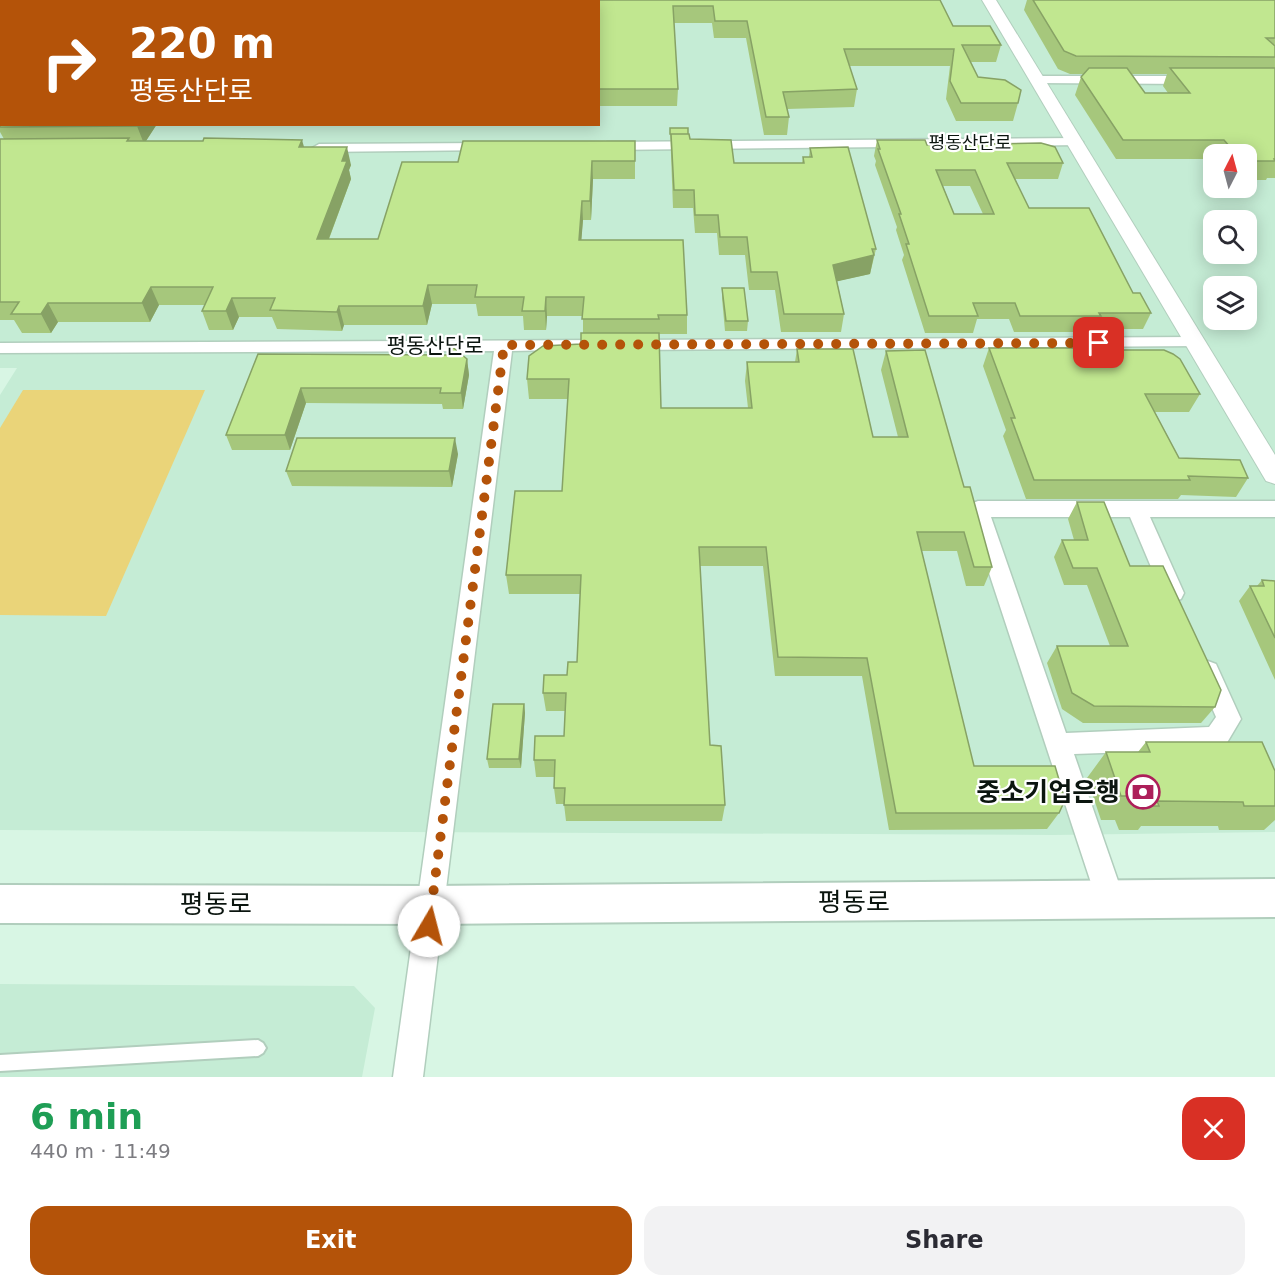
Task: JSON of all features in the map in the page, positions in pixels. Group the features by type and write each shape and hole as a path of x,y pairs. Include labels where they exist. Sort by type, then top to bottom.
{"main road":[{"name":"평동로","path":"0,903 432,905 1275,898"}],"street":[{"path":"989,0 1275,475"},
{"path":"1039,80 1204,80"},
{"name":"평동산단로","path":"590,146 1076,142"},
{"path":"306,148 508,146"},
{"name":"평동산단로","path":"0,348 1194,342"},
{"path":"408,1077 504,345"},
{"path":"1111,901 978,509 1275,509"},
{"path":"1137,510 1183,615"},
{"path":"1059,744 1216,738 1229,719 1197,646"}],"lane":[{"path":"0,1063 258,1048"}],"shaded area":[{"path":"600,0 1275,0 1275,832 1053,835 0,830 0,395 17,368 0,368 0,126 600,126"},
{"path":"23,390 205,390 106,616 0,615 0,428"},
{"path":"0,984 354,986 375,1008 362,1077 0,1077"}],"building":[{"path":"600,0 940,0 953,26 990,26 1001,45 962,45 978,77 1005,80 1021,90 1018,103 961,103 950,81 954,49 844,49 857,89 783,92 789,117 766,117 747,21 715,21 713,6 673,6 678,89 600,89"},
{"path":"1033,0 1275,0 1275,38 1266,38 1275,46 1275,57 1076,56 1064,51"},
{"path":"1089,68 1127,68 1145,93 1190,93 1170,68 1275,68 1275,161 1257,161 1257,144 1227,144 1224,140 1123,140 1081,77"},
{"path":"0,126 137,126 0,127"},
{"path":"670,128 688,128 688,134 670,134"},
{"path":"671,134 689,134 690,139 731,140 734,163 804,163 803,157 812,157 810,148 848,147 876,249 872,249 874,255 833,265 844,314 784,314 777,272 751,272 747,237 720,237 718,215 695,215 694,190 674,190"},
{"path":"129,138 127,141 203,141 204,138 302,140 299,147 347,147 342,161 347,161 317,239 378,239 402,162 458,162 463,141 635,141 635,161 592,161 590,201 582,201 579,240 683,240 687,315 658,315 659,319 582,319 584,297 546,297 545,311 522,311 524,297 475,297 477,285 428,285 423,306 339,306 337,312 270,310 275,298 232,298 226,311 202,311 213,287 151,287 142,303 48,303 41,314 11,314 19,302 0,302 0,139"},
{"path":"877,140 925,140 927,145 1041,143 1055,147 1063,163 1007,163 1029,208 1089,208 1133,293 1140,293 1151,313 1099,313 1101,316 1020,316 1015,303 973,303 978,316 929,316 906,244 909,244 899,214 901,214 878,149 880,149","holes":["936,170 975,170 994,214 954,214"]},
{"path":"722,288 744,288 748,321 726,321"},
{"path":"581,333 659,333 661,408 752,408 747,362 799,362 797,349 853,349 873,437 908,437 886,351 925,350 964,487 970,487 992,567 974,567 964,532 917,532 974,766 1055,766 1065,800 1059,813 896,813 867,658 778,657 766,547 699,547 710,745 721,746 725,805 564,805 565,788 554,788 555,760 534,760 535,736 564,736 566,693 543,693 544,675 567,675 568,662 577,662 581,575 506,575 515,491 562,491 569,379 527,379 529,356 543,346 581,344"},
{"path":"450,345 467,359 461,393 440,393 441,388 301,388 285,435 226,435 258,354 448,355"},
{"path":"989,348 1122,348 1123,350 1164,350 1173,354 1180,359 1200,394 1145,394 1179,458 1240,460 1248,478 1188,476 1190,480 1034,480 1011,418 1015,418"},
{"path":"297,438 455,438 449,471 286,471"},
{"path":"1077,502 1104,502 1130,566 1163,566 1221,690 1215,707 1094,706 1072,693 1057,646 1128,646 1097,568 1073,568 1062,540 1088,540"},
{"path":"1262,580 1275,581 1275,638 1250,586 1264,586"},
{"path":"493,704 524,704 519,759 487,759"},
{"path":"1146,742 1262,742 1275,771 1275,806 1244,806 1243,802 1157,801 1159,806 1139,806 1135,796 1121,796 1106,752 1150,752"}],"place":[{"name":"중소기업은행","path":"1143,792"}],"route":[{"path":"429,926 504,345 1099,343"}]}
